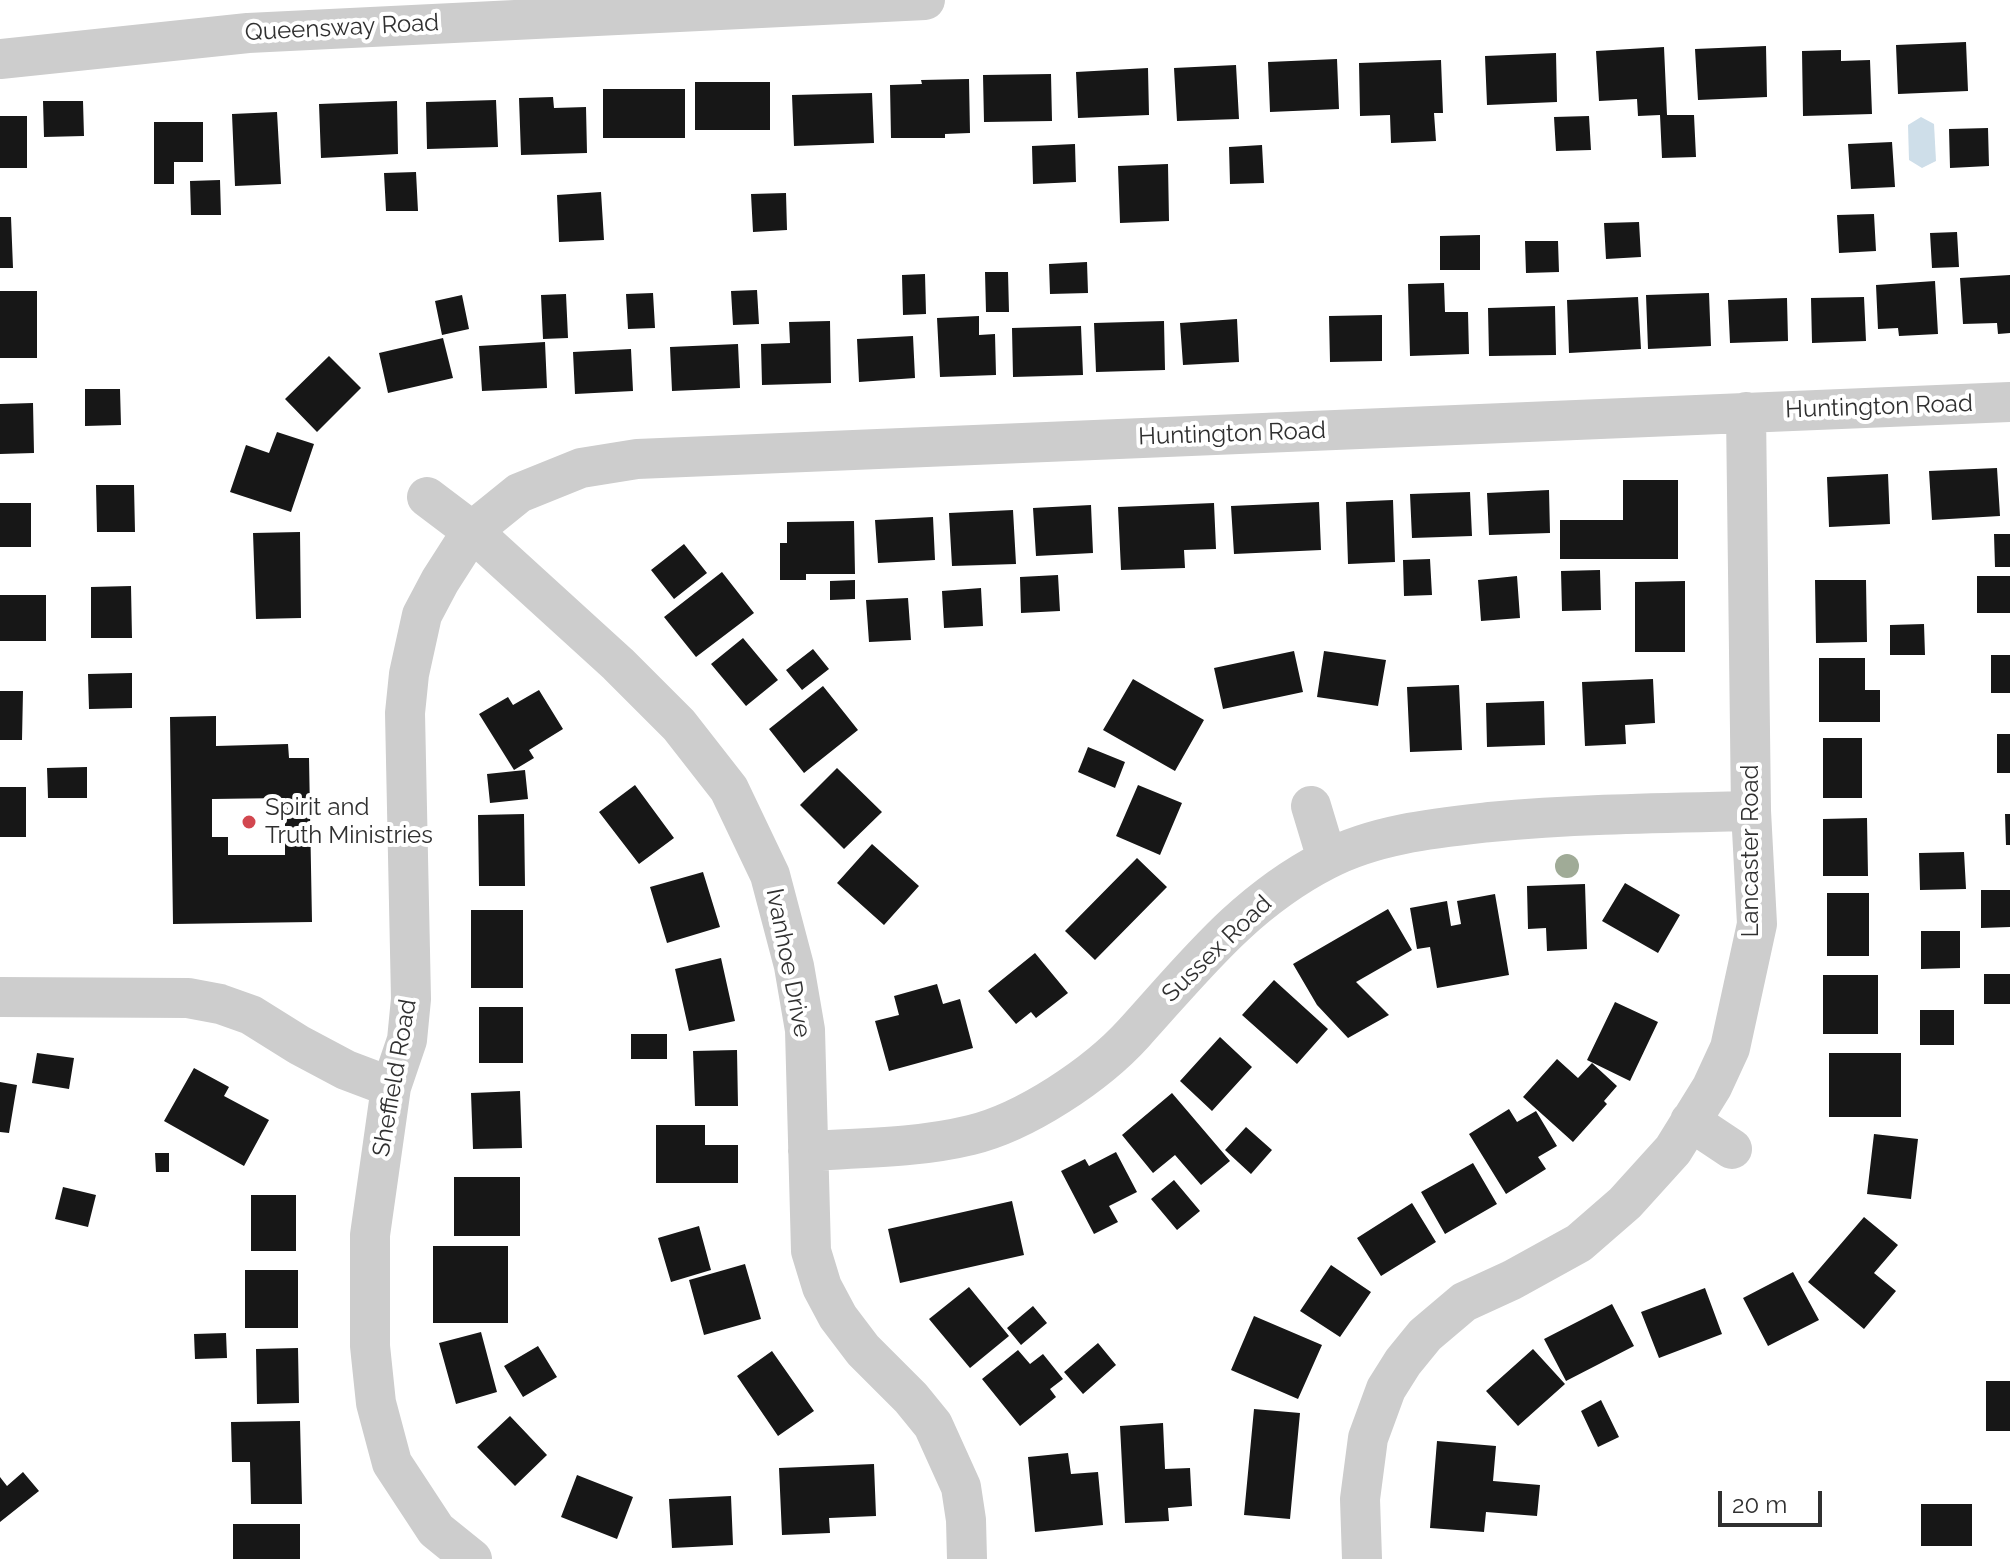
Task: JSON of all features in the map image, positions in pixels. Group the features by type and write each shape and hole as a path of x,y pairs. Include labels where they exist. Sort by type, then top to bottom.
{"street":[{"name":"Queensway Road","path":"0,59 248,33 925,0"},
{"name":"Huntington Road","path":"472,531 519,493 581,468 637,459 2010,402"},
{"name":"Lancaster Road","path":"1362,1559 1360,1499 1368,1438 1386,1389 1403,1362 1425,1335 1464,1302 1579,1243 1625,1203 1673,1150 1712,1087 1730,1048 1757,924 1751,811 1746,412"},
{"name":"Ivanhoe Drive","path":"427,497 472,531 618,664 679,725 729,789 770,875 794,966 805,1030 811,1251 822,1287 838,1317 863,1350 933,1425 961,1487 967,1559"},
{"name":"Sheffield Road","path":"456,1554 436,1530 392,1463 376,1403 370,1346 370,1235 391,1087 407,1040 411,999 405,713 409,674 422,615 472,531"},
{"path":"1311,806 1327,859"},
{"name":"Sussex Road","path":"808,1151 872,1148 971,1135 1000,1125 1046,1102 1078,1081 1131,1036 1187,971 1247,912 1296,876 1356,845 1442,827 1553,817 1751,811"},
{"path":"0,997 176,998 220,1004 251,1015 346,1070 391,1087"},
{"path":"1690,1121 1732,1149"}],"shaded area":[{"path":"1921,117 1934,124 1936,161 1922,168 1909,160 1908,125"}],"building":[{"path":"1966,42 1968,91 1898,94 1896,45"},
{"path":"1766,46 1767,97 1698,100 1695,49"},
{"path":"1664,47 1667,115 1694,115 1696,157 1662,158 1660,115 1638,116 1637,99 1599,101 1596,51"},
{"path":"1841,50 1841,61 1870,60 1872,114 1803,116 1802,51"},
{"path":"1556,53 1557,102 1487,105 1485,56"},
{"path":"1337,59 1339,109 1270,112 1268,62"},
{"path":"1441,60 1443,113 1434,113 1436,141 1391,143 1390,115 1360,116 1359,63"},
{"path":"1236,65 1239,119 1177,121 1174,68"},
{"path":"1148,68 1149,115 1078,118 1076,72"},
{"path":"1051,74 1052,121 984,122 983,75"},
{"path":"969,79 970,133 945,134 945,138 891,138 890,85 922,84 921,80"},
{"path":"695,82 770,82 770,130 695,130"},
{"path":"603,89 685,89 685,138 603,138"},
{"path":"872,93 874,143 794,146 792,95"},
{"path":"553,97 554,108 586,107 587,153 521,155 519,98"},
{"path":"496,100 498,147 427,149 426,102"},
{"path":"43,101 83,101 84,136 44,137"},
{"path":"397,101 398,154 321,158 319,104"},
{"path":"277,112 281,184 235,186 232,114"},
{"path":"0,116 27,116 27,168 0,168"},
{"path":"1589,116 1591,150 1556,151 1554,117"},
{"path":"154,122 203,122 203,162 174,162 174,184 154,184"},
{"path":"1988,128 1989,166 1950,168 1949,129"},
{"path":"1892,142 1895,187 1851,189 1848,144"},
{"path":"1075,144 1076,182 1033,184 1032,146"},
{"path":"1262,145 1264,183 1230,184 1229,147"},
{"path":"1168,164 1169,221 1120,223 1118,166"},
{"path":"416,172 418,211 386,211 384,173"},
{"path":"220,180 221,215 191,215 190,181"},
{"path":"601,192 604,240 559,242 557,195"},
{"path":"786,193 787,230 753,232 751,194"},
{"path":"1874,214 1876,251 1839,253 1837,215"},
{"path":"0,217 11,217 13,268 0,268"},
{"path":"1639,222 1641,257 1606,259 1604,223"},
{"path":"1957,232 1959,267 1932,268 1930,233"},
{"path":"1480,235 1480,270 1440,270 1440,236"},
{"path":"1525,241 1558,241 1559,272 1526,273"},
{"path":"1087,262 1088,293 1050,294 1049,264"},
{"path":"985,272 1008,272 1009,312 986,312"},
{"path":"925,274 926,314 903,315 902,275"},
{"path":"2010,275 2010,333 1998,334 1997,323 1963,324 1960,278"},
{"path":"1935,281 1938,334 1899,336 1898,328 1878,329 1876,285"},
{"path":"1444,283 1445,312 1468,312 1469,354 1410,356 1408,284"},
{"path":"757,290 759,324 733,325 731,291"},
{"path":"0,291 37,291 37,358 0,358"},
{"path":"653,293 655,328 628,329 626,294"},
{"path":"1709,293 1711,346 1648,349 1646,295"},
{"path":"566,294 568,338 543,339 541,295"},
{"path":"462,295 469,329 442,335 435,301"},
{"path":"1638,297 1641,349 1569,353 1567,300"},
{"path":"1864,297 1866,341 1812,343 1811,298"},
{"path":"1787,298 1788,341 1730,343 1728,300"},
{"path":"1555,306 1556,355 1489,356 1488,308"},
{"path":"1382,315 1382,361 1330,362 1329,316"},
{"path":"979,316 979,335 995,334 996,375 940,377 937,318"},
{"path":"1237,319 1239,362 1183,365 1180,323"},
{"path":"830,321 831,383 762,385 761,344 790,343 789,322"},
{"path":"1164,321 1165,370 1096,372 1094,323"},
{"path":"1081,326 1083,375 1013,377 1012,328"},
{"path":"913,336 915,378 859,382 857,339"},
{"path":"443,338 453,378 388,393 379,353"},
{"path":"545,342 547,388 482,391 479,346"},
{"path":"738,344 740,388 672,391 670,347"},
{"path":"631,349 633,391 575,394 573,352"},
{"path":"329,356 361,388 317,432 285,399"},
{"path":"85,389 120,389 121,425 85,426"},
{"path":"33,403 34,453 0,454 0,404"},
{"path":"277,432 314,444 291,512 230,492 246,445 269,453"},
{"path":"1997,468 2000,516 1932,520 1929,471"},
{"path":"1888,474 1890,524 1829,527 1827,477"},
{"path":"1623,480 1678,480 1678,559 1560,559 1560,520 1623,520"},
{"path":"96,485 134,485 135,532 97,532"},
{"path":"1549,490 1550,533 1489,535 1487,493"},
{"path":"1470,492 1472,536 1412,538 1410,494"},
{"path":"1393,500 1395,562 1348,564 1346,502"},
{"path":"1319,502 1321,550 1234,554 1231,506"},
{"path":"0,503 31,503 31,547 0,547"},
{"path":"1214,503 1216,549 1184,550 1185,568 1121,570 1118,507"},
{"path":"1091,505 1093,553 1036,556 1033,508"},
{"path":"1013,510 1016,564 952,566 949,513"},
{"path":"933,517 935,560 878,563 875,520"},
{"path":"854,521 855,574 806,574 806,580 780,580 780,543 787,543 787,522"},
{"path":"300,532 301,618 256,619 253,533"},
{"path":"1994,534 2010,534 2010,567 1995,567"},
{"path":"684,544 707,573 674,599 651,570"},
{"path":"1430,559 1432,595 1404,596 1403,560"},
{"path":"1600,570 1601,610 1562,611 1561,571"},
{"path":"722,572 754,613 696,657 664,617"},
{"path":"1058,575 1060,611 1021,613 1020,577"},
{"path":"1517,576 1520,618 1481,621 1478,580"},
{"path":"1977,576 2010,576 2010,613 1977,613"},
{"path":"855,580 855,599 830,600 830,581"},
{"path":"1815,580 1866,580 1867,642 1816,643"},
{"path":"1685,581 1685,652 1635,652 1635,582"},
{"path":"131,586 132,638 91,638 91,587"},
{"path":"981,588 983,626 944,628 942,591"},
{"path":"0,595 46,595 46,641 0,641"},
{"path":"908,598 911,640 869,642 866,600"},
{"path":"1924,624 1925,655 1890,655 1890,625"},
{"path":"743,638 778,680 746,706 711,664"},
{"path":"813,649 829,669 802,690 786,670"},
{"path":"1294,651 1303,692 1223,709 1214,668"},
{"path":"1324,651 1386,660 1378,706 1317,697"},
{"path":"1991,655 2010,655 2010,693 1991,693"},
{"path":"1819,658 1865,658 1865,690 1880,690 1880,722 1819,722"},
{"path":"132,673 132,708 89,709 88,674"},
{"path":"1133,679 1204,720 1175,771 1103,730"},
{"path":"1653,679 1655,723 1625,725 1626,744 1585,746 1582,682"},
{"path":"1459,685 1462,750 1410,752 1407,687"},
{"path":"823,686 858,730 804,773 769,729"},
{"path":"539,690 563,729 529,750 534,758 514,770 479,714 508,697 513,705"},
{"path":"0,691 23,691 22,740 0,740"},
{"path":"1544,701 1545,745 1487,747 1486,703"},
{"path":"216,716 216,746 288,744 289,758 309,758 312,922 173,924 170,717","holes":["285,798 285,855 228,855 228,837 212,837 212,799"]},
{"path":"1997,734 2010,734 2010,773 1997,773"},
{"path":"1823,738 1862,738 1862,798 1823,798"},
{"path":"1088,747 1125,762 1115,788 1078,772"},
{"path":"87,767 87,798 48,798 47,768"},
{"path":"837,768 882,812 844,849 800,805"},
{"path":"525,770 528,799 490,803 487,774"},
{"path":"635,785 674,838 639,864 599,812"},
{"path":"1138,785 1182,803 1160,855 1116,836"},
{"path":"0,787 26,787 26,837 0,837"},
{"path":"524,814 525,886 479,886 478,815"},
{"path":"2005,814 2010,814 2010,845 2006,845"},
{"path":"1867,818 1868,876 1823,876 1823,819"},
{"path":"872,844 919,886 884,925 837,883"},
{"path":"1964,852 1966,889 1920,890 1919,853"},
{"path":"1137,858 1167,887 1095,960 1065,931"},
{"path":"703,872 720,927 667,943 650,887"},
{"path":"1625,883 1680,915 1658,953 1602,921"},
{"path":"1585,884 1587,949 1547,951 1546,928 1528,929 1527,886"},
{"path":"1981,890 2010,890 2010,927 1981,928"},
{"path":"1827,893 1869,893 1869,956 1827,956"},
{"path":"1495,894 1509,975 1437,988 1430,947 1417,949 1410,908 1447,901 1451,926 1461,924 1457,901"},
{"path":"1388,909 1412,950 1356,982 1389,1015 1348,1038 1317,1005 1293,964"},
{"path":"471,910 523,910 523,988 471,988"},
{"path":"1921,931 1960,931 1960,968 1921,969"},
{"path":"1035,953 1068,993 1036,1018 1031,1012 1016,1024 988,991"},
{"path":"721,958 735,1021 689,1031 675,969"},
{"path":"1984,974 2010,974 2010,1004 1984,1004"},
{"path":"1823,975 1878,975 1878,1034 1823,1034"},
{"path":"1274,980 1328,1029 1297,1064 1242,1015"},
{"path":"937,984 943,1004 960,999 973,1048 889,1071 875,1021 899,1015 894,996"},
{"path":"1615,1002 1658,1022 1630,1081 1587,1060"},
{"path":"479,1007 523,1007 523,1063 479,1063"},
{"path":"1920,1010 1954,1010 1954,1045 1920,1045"},
{"path":"631,1034 667,1034 667,1059 631,1059"},
{"path":"1220,1037 1252,1067 1212,1111 1180,1081"},
{"path":"737,1050 738,1106 695,1106 693,1051"},
{"path":"37,1053 74,1058 69,1089 32,1083"},
{"path":"1829,1053 1901,1053 1901,1117 1829,1117"},
{"path":"1557,1059 1578,1078 1592,1063 1617,1086 1604,1101 1607,1104 1573,1142 1523,1097"},
{"path":"194,1068 229,1087 224,1096 269,1120 244,1166 164,1121"},
{"path":"0,1082 17,1085 9,1133 0,1132"},
{"path":"520,1091 522,1148 473,1149 471,1093"},
{"path":"1172,1093 1230,1161 1201,1185 1175,1155 1153,1173 1122,1135"},
{"path":"1509,1109 1517,1122 1536,1111 1557,1146 1538,1157 1546,1169 1506,1194 1469,1134"},
{"path":"656,1125 705,1125 705,1145 738,1145 738,1183 656,1183"},
{"path":"1246,1127 1272,1150 1251,1174 1225,1150"},
{"path":"1874,1134 1918,1139 1911,1199 1867,1194"},
{"path":"1116,1152 1137,1192 1109,1206 1118,1222 1094,1234 1061,1171 1085,1159 1089,1166"},
{"path":"155,1153 169,1153 169,1172 156,1172"},
{"path":"1473,1163 1497,1204 1445,1234 1421,1192"},
{"path":"454,1177 520,1177 520,1236 454,1236"},
{"path":"1174,1180 1200,1211 1177,1230 1151,1199"},
{"path":"63,1187 96,1195 88,1227 55,1219"},
{"path":"251,1195 296,1195 296,1251 251,1251"},
{"path":"1012,1201 1024,1255 900,1283 888,1229"},
{"path":"1412,1203 1436,1242 1381,1276 1357,1238"},
{"path":"1864,1217 1898,1245 1874,1273 1896,1291 1864,1329 1808,1282"},
{"path":"699,1226 711,1270 671,1282 658,1238"},
{"path":"433,1246 508,1246 508,1323 433,1323"},
{"path":"745,1264 761,1319 704,1335 689,1280"},
{"path":"1331,1265 1371,1292 1340,1337 1300,1311"},
{"path":"245,1270 298,1270 298,1328 245,1328"},
{"path":"1793,1272 1819,1320 1768,1346 1743,1298"},
{"path":"969,1287 1009,1336 970,1368 929,1319"},
{"path":"1705,1288 1722,1334 1659,1358 1641,1312"},
{"path":"1612,1304 1634,1346 1566,1381 1544,1339"},
{"path":"1033,1306 1047,1323 1021,1345 1007,1328"},
{"path":"1254,1316 1322,1345 1298,1399 1231,1370"},
{"path":"481,1332 497,1392 456,1404 439,1343"},
{"path":"226,1333 227,1358 195,1359 194,1334"},
{"path":"1098,1343 1116,1365 1083,1394 1064,1372"},
{"path":"538,1346 557,1377 523,1397 504,1366"},
{"path":"298,1348 299,1403 257,1404 256,1349"},
{"path":"1533,1349 1565,1384 1518,1426 1486,1391"},
{"path":"1018,1350 1030,1364 1043,1354 1063,1379 1050,1389 1056,1397 1020,1426 982,1379"},
{"path":"772,1351 814,1411 778,1436 737,1376"},
{"path":"1986,1381 2010,1381 2010,1431 1986,1431"},
{"path":"1601,1400 1619,1437 1598,1447 1581,1411"},
{"path":"1254,1409 1300,1413 1290,1519 1244,1515"},
{"path":"510,1416 547,1455 515,1486 477,1447"},
{"path":"300,1421 302,1504 251,1504 250,1462 232,1462 231,1422"},
{"path":"1163,1423 1165,1469 1190,1468 1192,1506 1168,1508 1169,1521 1125,1523 1120,1426"},
{"path":"1437,1441 1496,1446 1493,1481 1540,1485 1537,1516 1486,1512 1484,1532 1430,1528"},
{"path":"1068,1453 1071,1474 1098,1472 1103,1525 1035,1532 1028,1457"},
{"path":"874,1464 876,1516 829,1518 830,1533 782,1535 779,1468"},
{"path":"23,1472 39,1491 0,1522 0,1477 7,1486"},
{"path":"577,1475 633,1497 617,1539 561,1517"},
{"path":"731,1496 733,1545 672,1548 669,1499"},
{"path":"1921,1504 1972,1504 1972,1546 1921,1546"},
{"path":"233,1524 300,1524 300,1559 233,1559"}],"place":[{"name":"Spirit and Truth Ministries","path":"249,822"}]}
